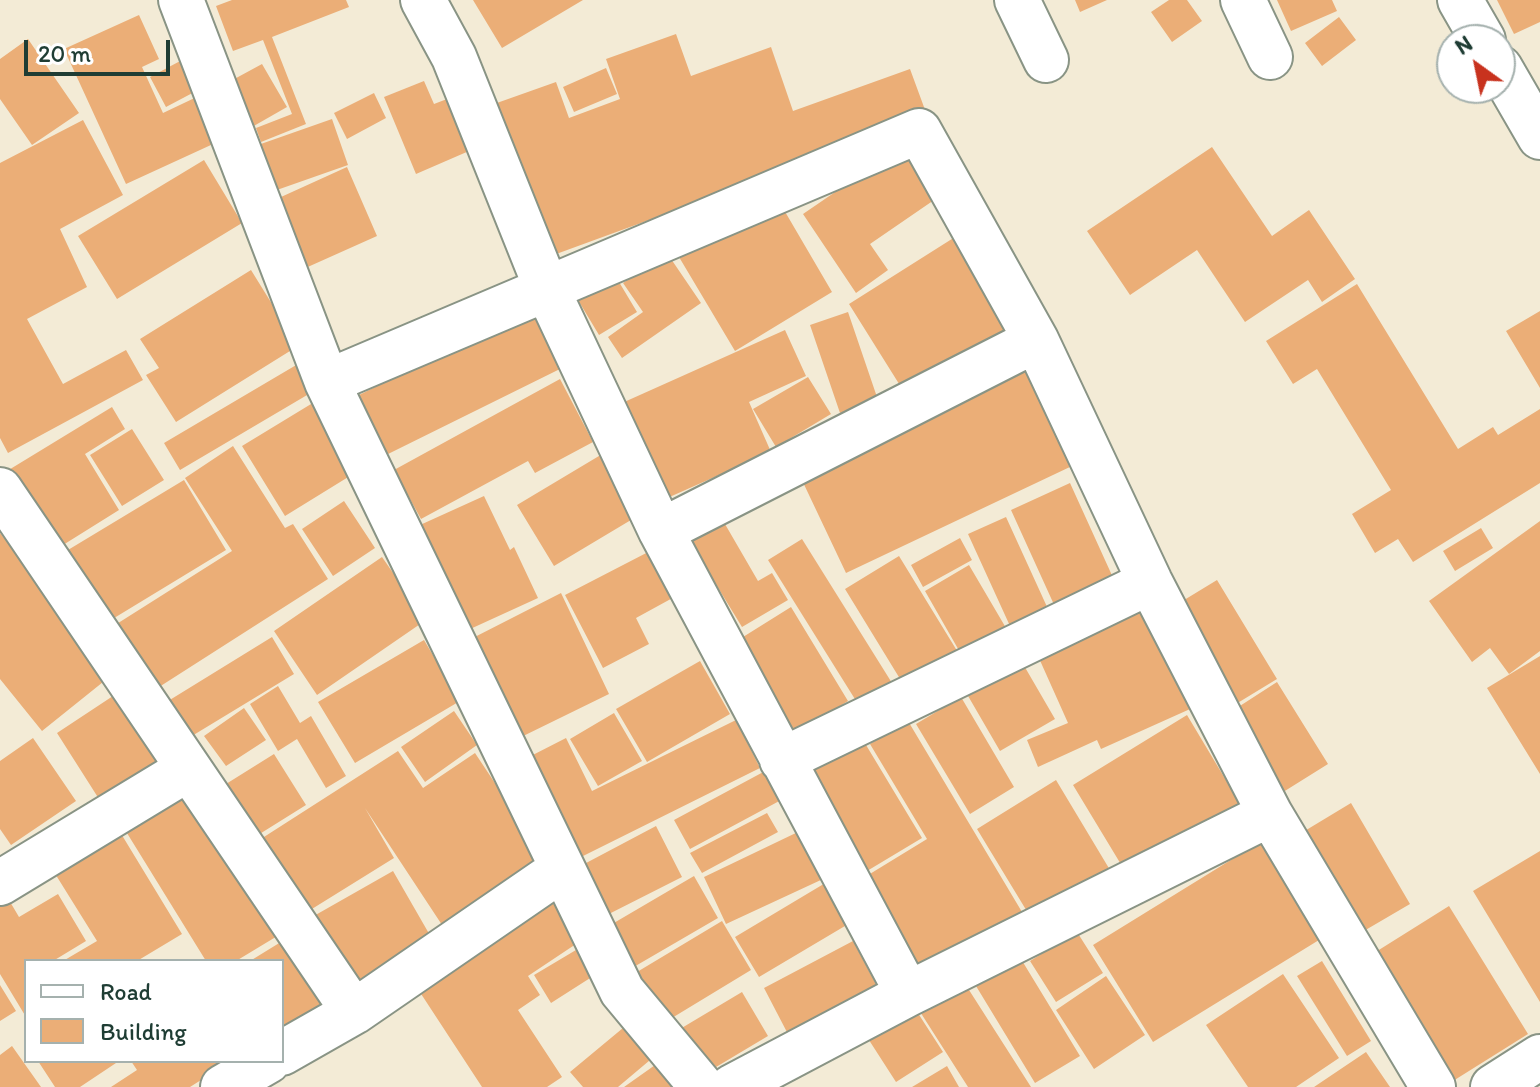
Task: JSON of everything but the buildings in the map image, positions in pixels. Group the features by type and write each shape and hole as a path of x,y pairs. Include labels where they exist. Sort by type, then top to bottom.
{"street":[{"path":"181,0 327,382 622,991 702,1087"},
{"path":"423,0 454,57 546,287 661,531 908,994"},
{"path":"1017,0 1046,60"},
{"path":"1243,0 1270,57"},
{"path":"1460,0 1474,24"},
{"path":"1516,96 1540,137"},
{"path":"327,382 919,131 1036,340 1150,582 1270,814 1433,1087"},
{"path":"661,531 1036,340"},
{"path":"0,490 354,1012"},
{"path":"782,760 1150,582"},
{"path":"0,883 188,769"},
{"path":"732,1087 908,994 1270,814"},
{"path":"284,1055 354,1012 562,869"},
{"path":"1493,1087 1540,1057"}]}
